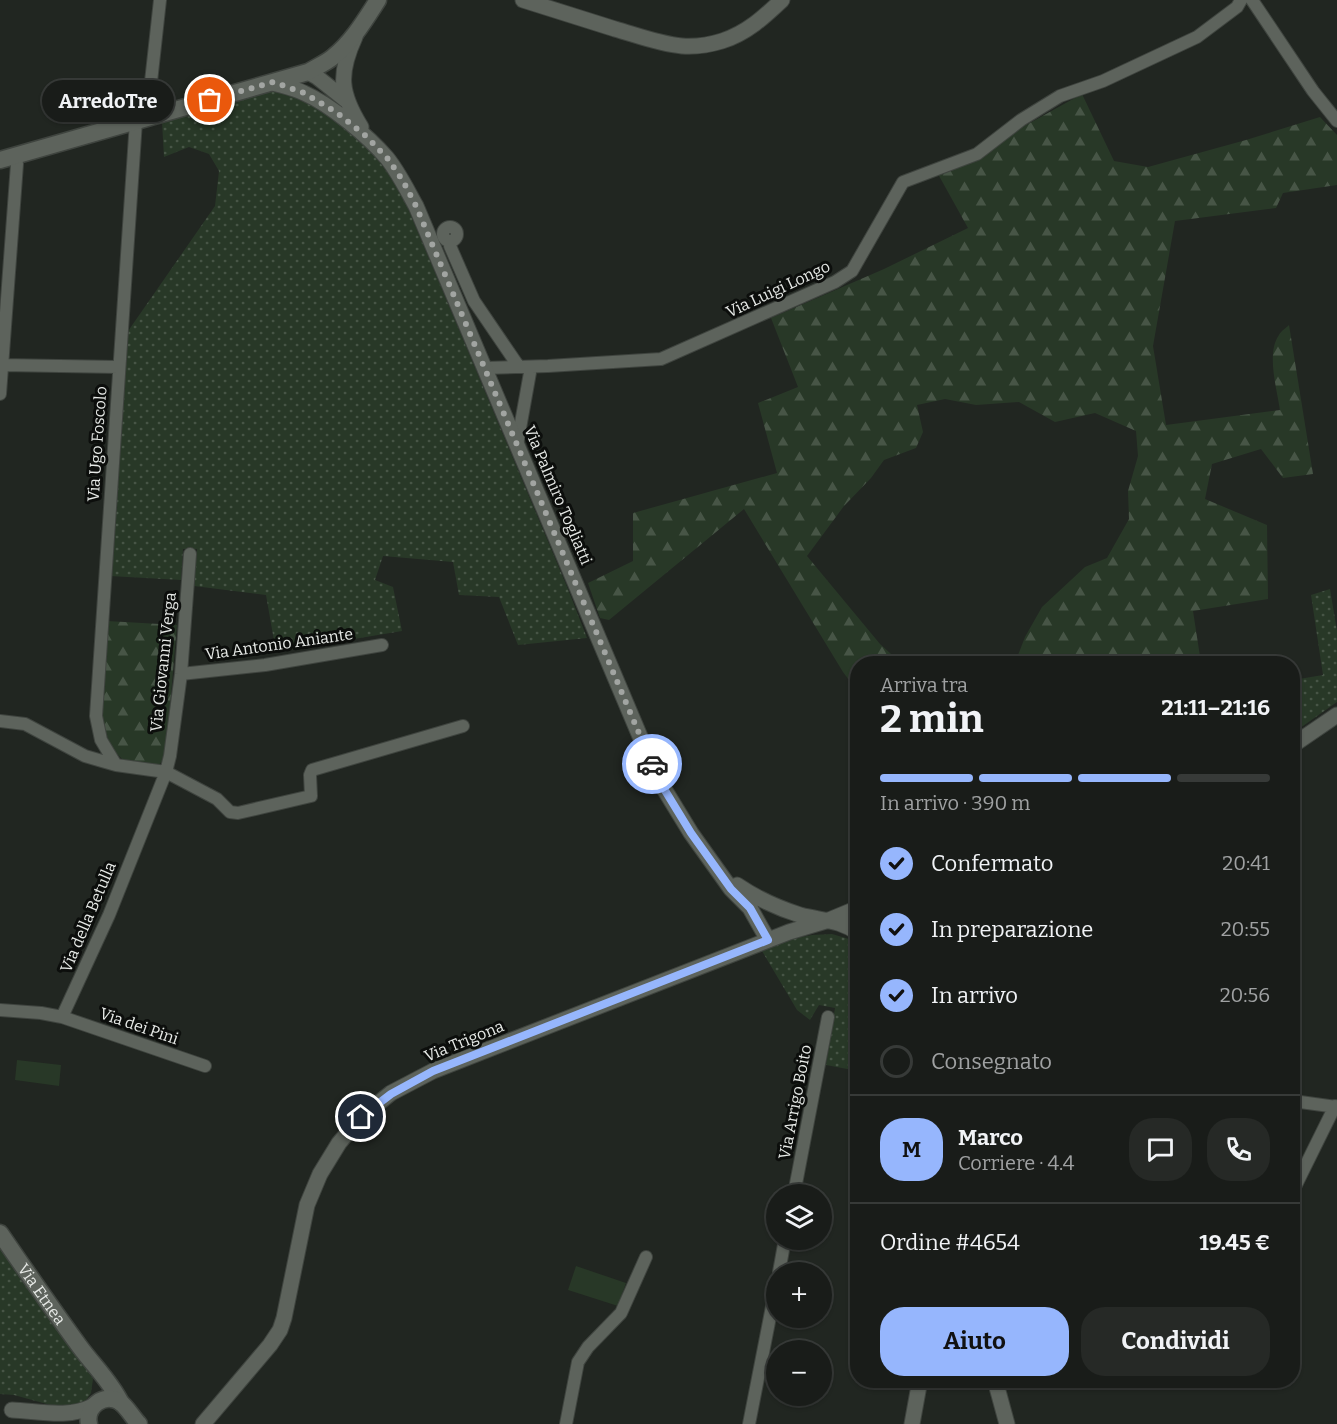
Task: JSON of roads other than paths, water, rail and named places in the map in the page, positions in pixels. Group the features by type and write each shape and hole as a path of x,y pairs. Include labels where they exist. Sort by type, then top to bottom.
{"main road":[{"path":"343,48 370,0"},
{"path":"8,158 308,72 334,57 343,48 358,31 378,0"},
{"name":"Via Etnea","path":"0,1233 85,1354"},
{"path":"85,1354 112,1386 121,1403 139,1424"},
{"path":"85,1354 96,1375 99,1387 94,1405"},
{"path":"89,1424 89,1411 94,1405 104,1399 121,1403"}],"street":[{"name":"Via Ugo Foscolo","path":"116,765 101,740 96,716 118,367 141,120 160,0"},
{"path":"523,0 665,43 696,46 711,44 739,34 753,26 782,0"},
{"name":"Via Luigi Longo","path":"484,368 661,359 835,282 852,271 903,182 977,154 1021,120 1060,96 1102,81 1197,37 1237,7 1241,0"},
{"path":"1252,0 1313,91 1337,121"},
{"path":"341,106 347,55 358,31"},
{"path":"308,72 316,93 341,106"},
{"path":"273,82 341,106"},
{"name":"Via Palmiro Togliatti","path":"341,106 388,159 416,206 658,779 715,868"},
{"path":"0,394 16,164 8,158"},
{"path":"450,241 450,246 474,301 525,367 517,445"},
{"path":"2,365 118,367"},
{"name":"Via Giovanni Verga","path":"166,772 181,674 190,554"},
{"name":"Via Antonio Aniante","path":"181,674 265,665 381,645"},
{"path":"1300,741 1337,715"},
{"path":"0,722 25,724 85,756 116,765 166,772 217,799 230,812 238,813 310,796 312,770 463,726"},
{"name":"Via della Betulla","path":"62,1017 109,915 166,772"},
{"path":"715,868 750,895 780,908 844,924 850,928"},
{"path":"715,868 750,908 773,925 789,932"},
{"path":"750,908 768,940"},
{"path":"780,908 785,916 789,932"},
{"name":"Via Trigona","path":"203,1424 280,1330 307,1205 320,1174 339,1143 361,1117 391,1094 433,1071 789,932 850,915"},
{"path":"0,1010 62,1017"},
{"name":"Via dei Pini","path":"62,1017 205,1066"},
{"name":"Via Arrigo Boito","path":"796,1184 828,1017"},
{"path":"1300,1102 1336,1106 1300,1177"},
{"path":"566,1424 578,1362 588,1347 621,1313 646,1257"},
{"path":"749,1424 768,1328"},
{"path":"912,1424 919,1388"},
{"path":"997,1388 1007,1424"},
{"path":"6,1408 76,1413 94,1405"},
{"path":"210,1424 218,1406"},
{"path":"6,1408 67,1424"}],"place":[{"name":"ArredoTre","path":"210,100"}]}
